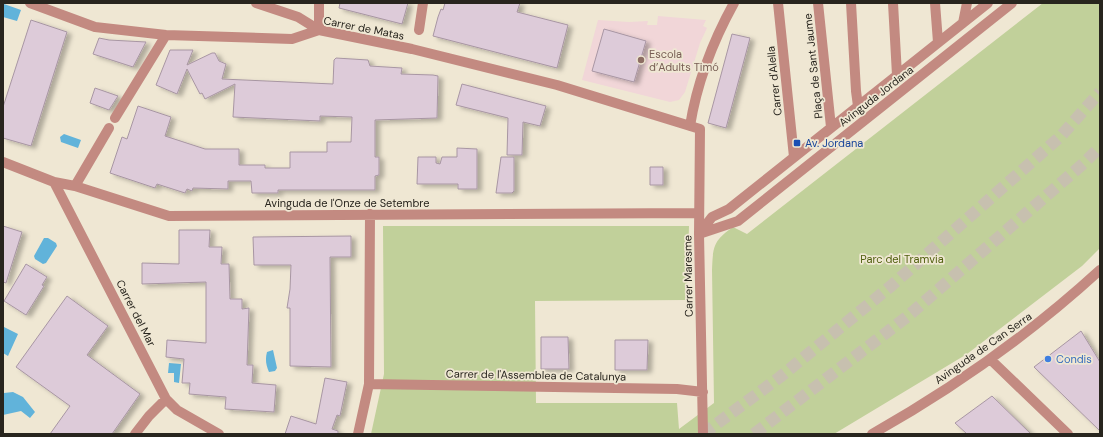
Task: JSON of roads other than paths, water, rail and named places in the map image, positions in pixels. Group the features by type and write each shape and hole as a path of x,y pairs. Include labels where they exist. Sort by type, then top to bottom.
{"street":[{"name":"Carrer de Matas","path":"30,3 95,27 166,35 292,39 319,30 412,49 549,83 690,126"},
{"path":"256,3 298,17 319,30"},
{"path":"319,3 319,30"},
{"path":"419,30 423,3"},
{"path":"690,126 694,98 718,32 734,3"},
{"name":"Carrer d'Alella","path":"778,3 794,157"},
{"name":"Plaça de Sant Jaume","path":"818,3 831,127"},
{"path":"850,3 858,106"},
{"path":"893,3 897,75"},
{"path":"935,3 938,42"},
{"path":"963,23 967,3"},
{"name":"Avinguda Jordana","path":"699,234 712,217 729,209 988,3"},
{"name":"Avinguda Jordana","path":"699,234 738,221 1012,3"},
{"path":"115,118 166,35"},
{"name":"Carrer Maresme","path":"690,126 700,129 699,234 703,434"},
{"path":"75,186 109,128"},
{"name":"Avinguda de l'Onze de Setembre","path":"3,162 54,182 75,186 169,216 699,213"},
{"name":"Carrer del Mar","path":"54,182 166,399 177,410 219,434"},
{"path":"358,434 369,384 370,214"},
{"name":"Avinguda de Can Serra","path":"872,434 917,408 991,360 1060,307 1100,270"},
{"path":"991,360 1068,434"},
{"name":"Carrer de l'Assemblea de Catalunya","path":"369,384 677,389 703,392"},
{"path":"135,434 149,416 166,399"}],"water":[{"path":"4,4 21,10 17,21 3,17"},
{"path":"64,134 81,140 78,148 61,142 60,137"},
{"path":"44,238 48,238 56,243 57,246 46,263 43,264 35,259 34,256"},
{"path":"4,327 18,334 8,356 3,353"},
{"path":"273,350 277,368 275,371 269,372 266,362 266,355 267,352"},
{"path":"169,363 181,364 179,383 174,382 174,373 168,373"},
{"path":"13,392 23,397 35,412 30,418 21,411 3,415 4,393"}],"tunnel":[{"path":"703,434 780,377 891,286 1061,136 1100,92"},
{"path":"754,434 908,316 1084,163 1100,147"}],"place":[{"name":"Escola d’Adults Timó","path":"641,60"},
{"name":"Av. Jordana","path":"797,143"},
{"name":"Condis","path":"1048,359"}],"park label":[{"name":"Parc del Tramvia","path":"902,259"}]}
